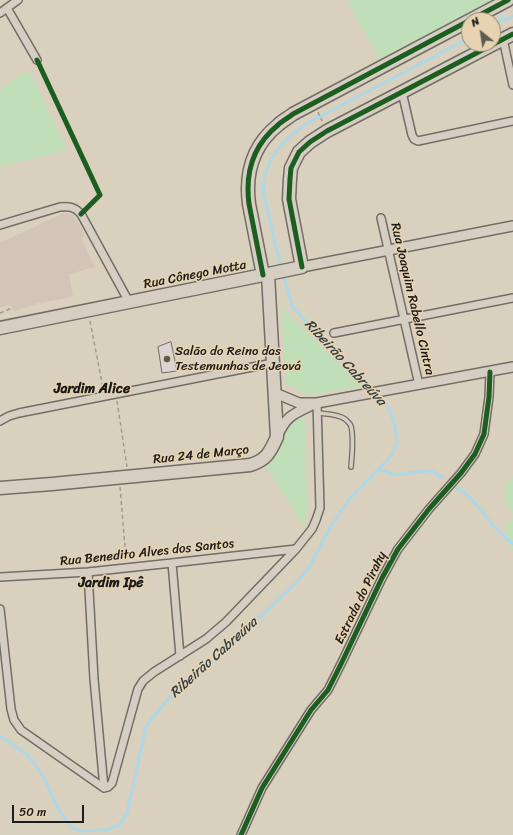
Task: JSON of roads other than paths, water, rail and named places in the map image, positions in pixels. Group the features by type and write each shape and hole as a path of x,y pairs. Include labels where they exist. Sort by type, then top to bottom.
{"main road":[{"path":"277,437 268,274 249,204 248,193 248,177 252,160 258,148 267,135 293,114 508,0"},
{"path":"296,268 289,199 291,168 299,152 327,130 508,36"},
{"name":"Rua Cônego Motta","path":"0,328 296,268"},
{"name":"Rua 24 de Março","path":"0,488 250,465 258,463 263,459 270,451 277,437"}],"street":[{"path":"0,13 18,0"},
{"path":"7,8 38,60"},
{"path":"508,36 513,85"},
{"path":"402,92 412,135 414,139 418,141 513,121"},
{"path":"0,225 60,207 68,206 78,210 129,302"},
{"name":"Rua Joaquim Rabello Cintra","path":"382,218 418,385"},
{"name":"Rua Cônego Motta","path":"296,268 513,226"},
{"path":"334,333 513,298"},
{"path":"0,421 19,412 273,363"},
{"path":"277,437 281,427 287,419 296,412 318,408 365,395 513,367"},
{"name":"Estrada do Pirahy","path":"241,835 262,788 311,710 328,690 398,548 429,509 461,473 475,454 484,434 489,397 490,372"},
{"path":"275,393 299,404 318,408"},
{"path":"104,788 108,787 112,783 138,689 142,681 206,639 226,622 296,549 312,529 320,508 318,408"},
{"path":"276,413 287,419"},
{"name":"Rua Benedito Alves dos Santos","path":"0,577 88,572 296,549"},
{"path":"172,563 180,656"},
{"path":"88,572 94,679 104,788"},
{"path":"0,609 11,709 14,720 21,730 104,788"}],"lane":[{"path":"318,408 328,414 344,418 348,422 352,440 352,467"}],"waterway":[{"name":"Ribeirão Cabreúva","path":"501,21 513,16"},
{"name":"Ribeirão Cabreúva","path":"281,268 263,191 265,174 271,160 279,148 289,137 306,124 461,42"},
{"name":"Ribeirão Cabreúva","path":"283,273 292,306 341,361 372,390"},
{"name":"Ribeirão Cabreúva","path":"0,736 25,753 33,762 45,779 57,807 72,828 80,831 106,830 119,825 127,813 146,726 169,698 199,675 297,582 309,568 329,529 350,498 392,455 397,443 395,427 390,410 376,394"},
{"path":"379,469 393,474 432,471 443,478"},
{"path":"455,487 469,496 499,532 513,544"}],"place":[{"name":"Salão do Reino das Testemunhas de Jeová","path":"167,359"}],"district":[{"name":"Jardim Alice","path":"92,389"},
{"name":"Jardim Ipê","path":"111,583"}]}
